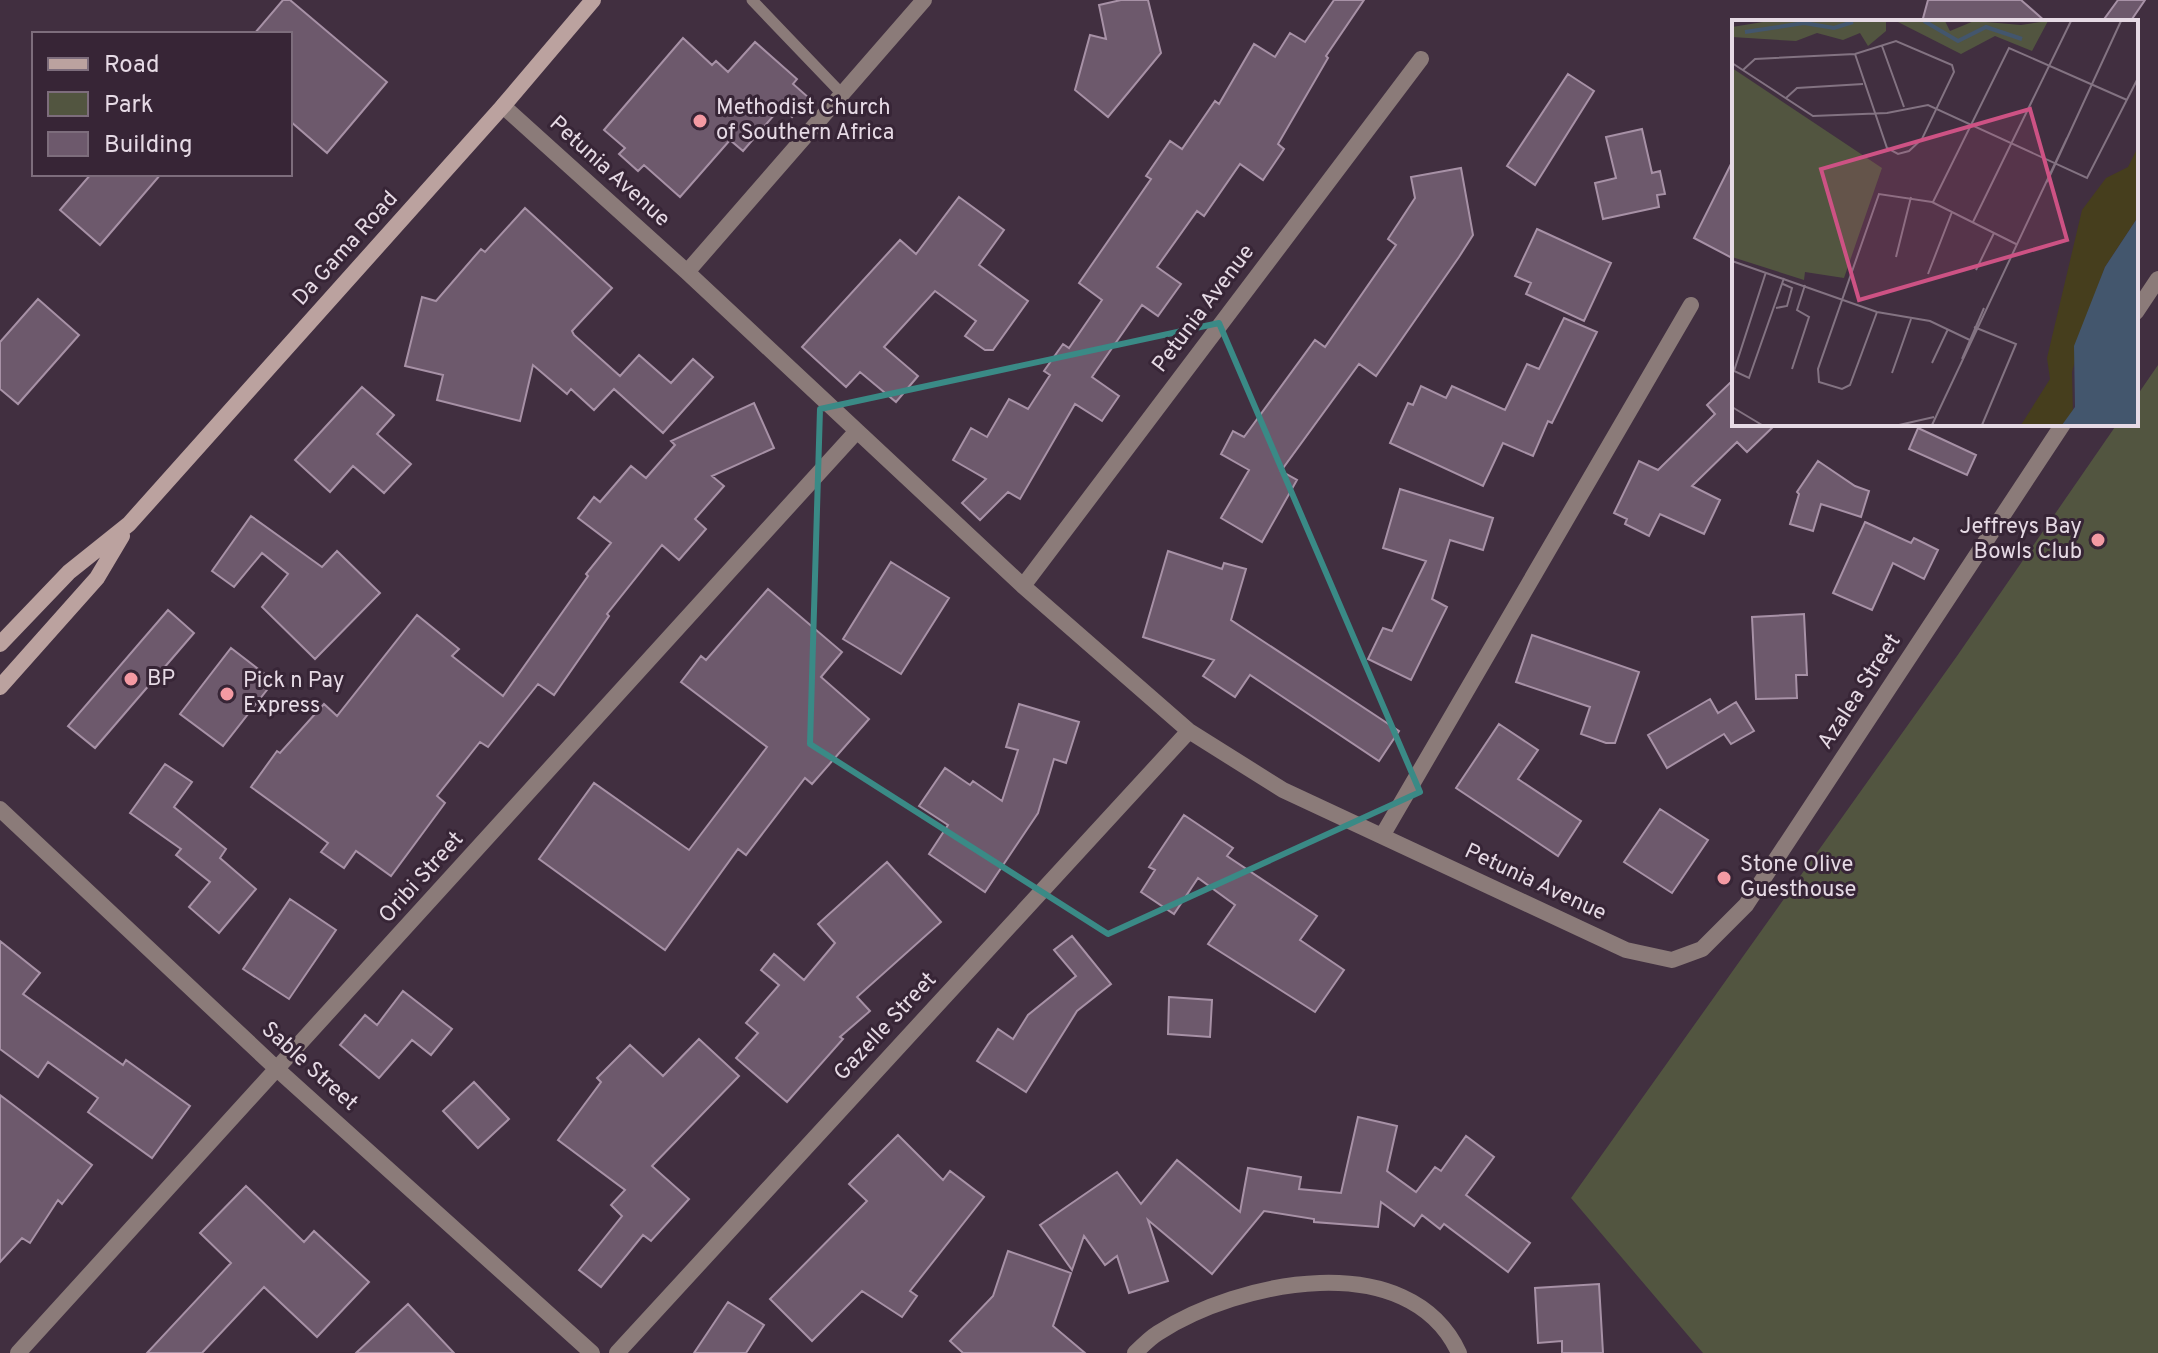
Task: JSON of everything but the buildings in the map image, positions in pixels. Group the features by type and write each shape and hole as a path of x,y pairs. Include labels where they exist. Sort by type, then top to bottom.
{"street":[{"name":"Da Gama Road","path":"0,644 69,572 129,524 503,106 593,0"},
{"path":"687,272 924,0"},
{"name":"Petunia Avenue","path":"1023,586 1421,59"},
{"name":"Petunia Avenue","path":"503,106 687,272 1023,586 1189,731 1283,790 1626,950 1672,960"},
{"path":"2138,309 2158,279"},
{"path":"1382,836 1691,305"},
{"name":"Azalea Street","path":"1672,960 1702,949 1746,905 2062,426"},
{"name":"Oribi Street","path":"18,1353 857,431"},
{"name":"Da Gama Road","path":"0,687 97,578 129,524"},
{"name":"Gazelle Street","path":"617,1353 1189,731"},
{"name":"Sable Street","path":"0,809 278,1070 592,1353"},
{"path":"1135,1353 1157,1333 1215,1305 1275,1286 1331,1282 1384,1290 1420,1308 1449,1332 1459,1353"}],"lane":[{"path":"752,0 842,94"}],"highlighted area":[{"path":"1219,323 1420,792 1108,934 810,744 820,409"}],"green space":[{"path":"2158,365 2158,1353 1703,1353 1571,1198 1957,656 2116,426 2138,426 2138,394"}],"place":[{"name":"Methodist Church of Southern Africa","path":"700,121"},
{"name":"Jeffreys Bay Bowls Club","path":"2098,540"},
{"name":"BP","path":"131,679"},
{"name":"Pick n Pay Express","path":"227,694"},
{"name":"Stone Olive Guesthouse","path":"1724,878"}]}
